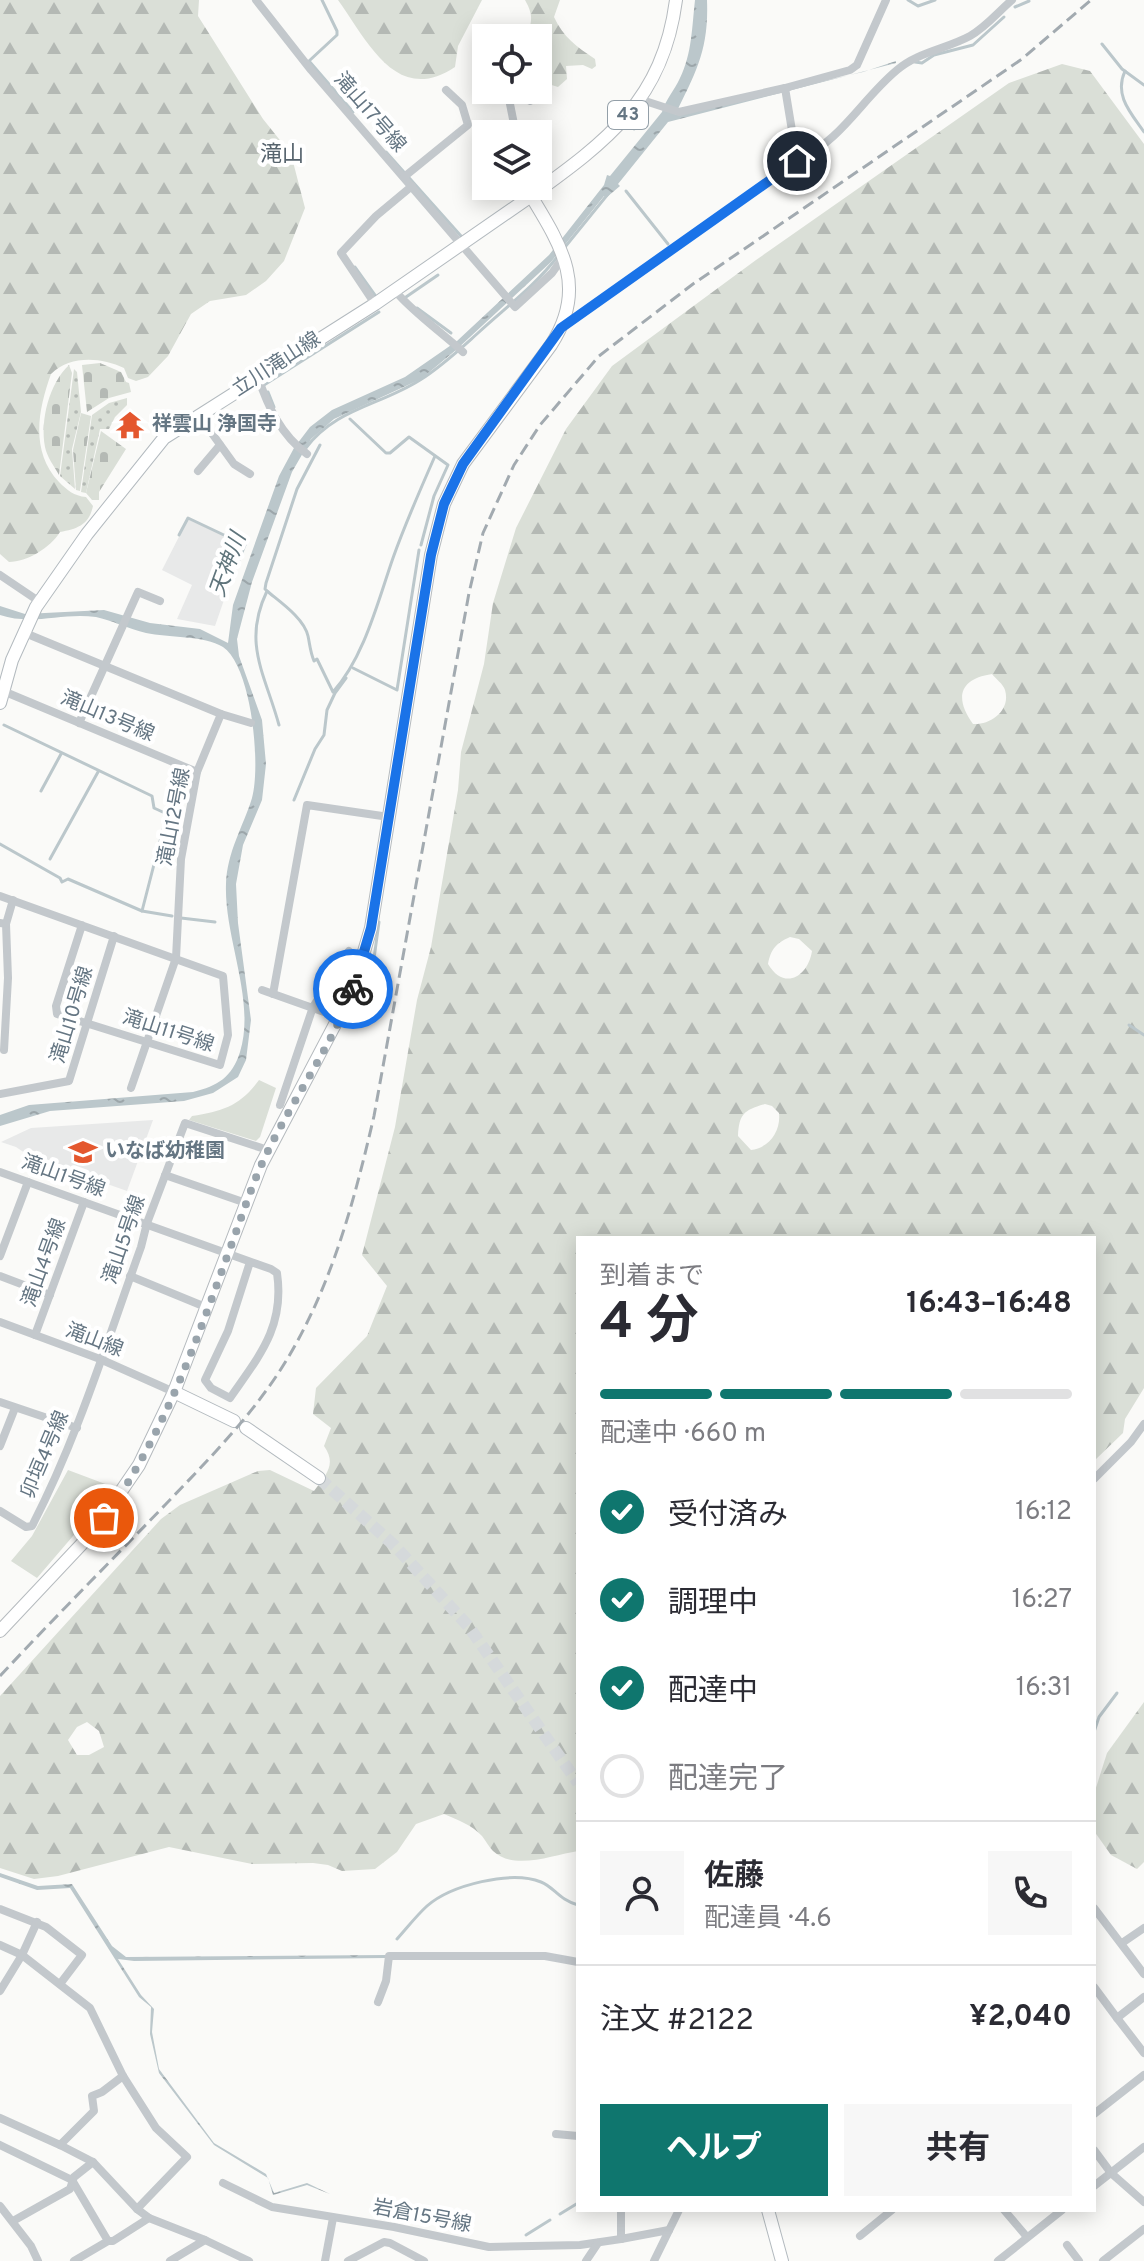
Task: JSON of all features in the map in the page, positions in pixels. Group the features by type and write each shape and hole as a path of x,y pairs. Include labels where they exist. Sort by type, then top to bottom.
{"main road":[{"name":"43","path":"552,178 596,148 618,127 639,99 666,46 676,0"},
{"name":"立川滝山線","path":"2,697 12,660 38,604 164,438 395,291 520,200"},
{"path":"1,1628 82,1545 114,1505 148,1449 208,1308 268,1150 341,1018 352,992 367,944 431,555 444,504 472,450 561,328 569,298 569,278 563,255 536,200"},
{"path":"174,1392 240,1425 319,1478"},
{"path":"769,2212 782,2261"}],"street":[{"name":"滝山17号線","path":"256,0 304,62 515,307 552,273 563,255"},
{"path":"639,99 677,112 850,70 857,65 886,0"},
{"path":"561,328 797,161 814,153 842,130 897,70 914,58 968,37 1012,0"},
{"path":"785,88 797,161"},
{"path":"404,177 468,125 462,105 446,90"},
{"path":"375,304 341,253 376,216 412,186"},
{"path":"395,291 410,308 463,352"},
{"path":"258,377 274,415 295,445 306,453"},
{"path":"198,414 234,464 250,474"},
{"path":"198,471 220,445"},
{"path":"0,575 38,604"},
{"path":"79,723 138,592 160,601"},
{"path":"26,628 221,714 251,723"},
{"name":"滝山13号線","path":"2,697 79,723 197,772"},
{"name":"滝山12号線","path":"131,1088 176,958 181,859 197,772 221,714"},
{"path":"273,994 307,805 389,817"},
{"name":"滝山11号線","path":"0,896 176,958 223,976 228,1035 222,1066 57,1014 56,1006 82,925"},
{"path":"4,1050 3,923 13,900"},
{"name":"滝山10号線","path":"0,1094 69,1081 114,936"},
{"path":"280,1105 313,1007 349,951"},
{"path":"262,990 341,1018"},
{"name":"滝山5号線","path":"100,1359 189,1113"},
{"path":"185,1123 268,1150"},
{"name":"滝山1号線","path":"0,1172 147,1223 277,1273 277,1316 268,1341 230,1398"},
{"path":"165,1175 246,1203"},
{"path":"0,1256 28,1182"},
{"name":"滝山4号線","path":"35,1335 84,1202"},
{"path":"219,1414 230,1398 211,1388 205,1380 228,1331 250,1262"},
{"path":"0,1276 50,1295"},
{"path":"130,1276 208,1308"},
{"name":"滝山線","path":"0,1322 100,1359 174,1392"},
{"name":"卯垣4号線","path":"0,1511 26,1527 32,1526 77,1428 100,1359"},
{"path":"0,1402 77,1428"},
{"path":"0,1446 15,1408"},
{"path":"1096,1477 1131,1442 1144,1424"},
{"path":"0,1909 37,1922 82,1955 60,1984"},
{"path":"1096,1910 1144,1974"},
{"path":"0,1991 37,1922"},
{"path":"1122,1943 1144,1928"},
{"path":"0,1945 22,1955 90,2008 123,2076 156,2128 187,2157 137,2209"},
{"path":"378,2002 386,1981 389,1956 545,1956 576,1962"},
{"path":"1096,1990 1144,2053"},
{"path":"1117,2018 1144,1997"},
{"path":"1096,2112 1144,2075"},
{"path":"60,2145 94,2111 92,2096 123,2076"},
{"path":"0,2118 93,2162 149,2218 249,2261"},
{"path":"556,2134 576,2136"},
{"path":"0,2145 72,2180 108,2241"},
{"path":"1096,2184 1144,2147"},
{"path":"1096,2153 1111,2173 1144,2202"},
{"path":"13,2221 70,2189 72,2180 93,2162"},
{"name":"岩倉15号線","path":"223,2183 272,2207 394,2227 489,2247 598,2243 669,2230"},
{"path":"0,2206 38,2261"},
{"path":"621,2212 621,2239"},
{"path":"654,2261 678,2212"},
{"path":"860,2236 890,2212"},
{"path":"1006,2212 1027,2237"},
{"path":"998,2261 1059,2212"},
{"path":"74,2261 149,2218"},
{"path":"325,2261 333,2218"},
{"path":"390,2243 394,2227"},
{"path":"1103,2261 1144,2229"},
{"path":"170,2261 205,2240"},
{"path":"348,2261 375,2246 390,2243 424,2261"},
{"path":"586,2261 598,2243"},
{"path":"1067,2245 1079,2261"}],"shaded area":[{"path":"188,519 243,545 215,626 177,619 192,585 162,570"},
{"name":"いなば幼稚園","path":"153,1120 127,1191 31,1157 1,1142 31,1128"}],"green space":[{"path":"0,0 199,0 198,16 263,119 291,154 305,208 284,261 266,281 246,295 210,301 191,314 168,356 148,377 136,381 128,378 124,368 96,360 76,361 51,374 40,416 40,444 44,457 59,482 71,492 86,497 93,506 89,518 81,525 60,532 38,553 9,562 0,554"},
{"path":"338,0 482,0 458,46 455,67 435,77 416,79 400,74 386,64"},
{"path":"525,0 560,0 554,17 571,41 595,59 596,66 592,69 583,65 566,66 567,79 558,87 552,85 552,24 530,24 530,10"},
{"path":"1062,64 1090,71 1144,144 1144,1388 1125,1419 1123,1433 1096,1459 1096,1236 576,1236 576,1851 534,1860 512,1860 493,1851 474,1829 444,1814 416,1824 397,1852 375,1869 342,1871 313,1863 252,1864 169,1847 58,1876 34,1879 0,1868 0,1696 161,1519 180,1505 258,1471 270,1470 314,1491 328,1469 330,1458 324,1446 331,1428 313,1414 316,1388 367,1336 387,1286 362,1255 395,1127 417,1000 431,947 458,790 461,752 484,664 493,603 516,528 566,429 612,366 756,260 1009,83","holes":["992,674 1005,690 1005,704 993,719 973,724 964,706 963,692 972,680","790,937 799,939 812,951 801,974 788,979 774,972 768,964 775,947","765,1104 779,1113 776,1132 763,1146 751,1150 738,1136 741,1118 747,1111","87,1722 99,1731 104,1747 89,1755 77,1755 68,1740 77,1727"]},
{"path":"100,363 121,372 131,392 109,398 87,412 82,365"},
{"path":"69,365 72,373 59,475 46,451 45,414 51,392"},
{"path":"74,369 77,372 81,412 72,449 75,489 60,476"},
{"path":"127,398 127,405 109,429 100,429 86,493 81,492 92,415 109,403"},
{"path":"81,413 91,416 80,491 76,490 73,450"},
{"path":"101,431 126,449 99,492 99,500 92,500 86,493"},
{"path":"259,1080 276,1088 256,1141 189,1120 192,1116 230,1106 245,1096"},
{"path":"68,1470 108,1485 97,1508 37,1578 11,1561 32,1536"},
{"path":"1144,1702 1144,1862 1137,1869 1111,1855 1096,1834 1096,1788 1107,1753"}],"water":[{"path":"695,0 707,0 706,33 695,73 675,115 848,76 668,122 618,184 620,186 607,197 604,196 551,262 421,379 334,419 311,439 292,472 252,582 237,639 239,656 262,720 266,764 262,800 243,845 236,884 251,1020 246,1060 238,1077 213,1093 184,1101 50,1111 0,1126 0,1115 29,1105 193,1092 217,1083 233,1068 244,1032 244,1011 226,884 232,850 252,798 255,764 247,695 233,658 223,647 196,639 146,633 96,617 12,618 0,615 0,606 25,614 104,610 150,623 200,629 228,643 233,605 279,476 294,448 310,427 332,410 405,377 457,341 549,255 604,185 607,175 610,176 662,112 687,59"},
{"path":"0,1873 38,1886 72,1884 112,1946 126,1957 386,1955 386,1958 118,1959 154,2009 152,2032 159,2069 214,2143 268,2178 214,2145 159,2073 150,2034 151,2007 139,1997 70,1888 37,1890 0,1877"},
{"path":"269,2180 274,2193 307,2183 330,2194 307,2185 273,2195"}],"waterway":[{"path":"322,0 337,35 309,61 353,112"},
{"path":"908,0 918,6 935,0"},
{"path":"1015,7 1029,1"},
{"path":"915,62 922,63 934,55 973,45 1004,17"},
{"path":"1102,44 1122,69 1144,85"},
{"path":"1125,71 1122,96 1144,132"},
{"path":"634,129 641,124"},
{"path":"386,152 461,236"},
{"path":"626,191 668,244"},
{"path":"565,247 608,194"},
{"path":"305,449 317,435 344,416 405,389 435,370 530,287 558,256"},
{"path":"355,267 375,295"},
{"path":"406,297 438,275"},
{"path":"417,308 451,333"},
{"path":"264,385 379,312"},
{"path":"268,392 274,407"},
{"path":"350,419 386,453 409,437 448,465 434,496 421,545"},
{"path":"279,725 258,658 256,627 267,591 266,583 297,489 320,445"},
{"path":"267,591 291,611 306,629 314,661 317,659 333,692 362,646 393,558 435,456"},
{"name":"天神川","path":"179,535 188,518 245,545 238,562"},
{"path":"353,668 397,690 419,550"},
{"path":"294,800 324,735 327,710 346,678"},
{"path":"4,725 152,796 154,808 167,814 142,911"},
{"path":"41,791 61,754"},
{"path":"50,859 98,772"},
{"path":"0,844 62,882 68,879 142,911 172,916"},
{"path":"181,918 215,922"},
{"path":"372,973 379,922"},
{"path":"1129,1025 1144,1035"},
{"path":"1096,1726 1117,1693"},
{"path":"397,1939 438,1898 482,1882 514,1878 541,1882 576,1904"},
{"path":"560,2214 576,2204"},
{"path":"526,2235 550,2220"}],"tunnel":[{"path":"319,1478 395,1546 469,1627 576,1780"}],"railway":[{"path":"0,1676 245,1418 286,1361 329,1273 374,1116 469,593 483,533 514,465 540,425 599,356 693,284 1022,59 1091,0"}],"way so far":[{"path":"104,1518 131,1479 157,1430 197,1336 261,1165 341,1018 353,989"}],"place":[{"name":"祥雲山 浄国寺","path":"130,425"},
{"name":"いなば幼稚園","path":"83,1152"}],"district":[{"name":"滝山","path":"282,155"}],"route":[{"path":"353,989 371,928 431,555 444,504 463,464 561,328 797,161"}]}
